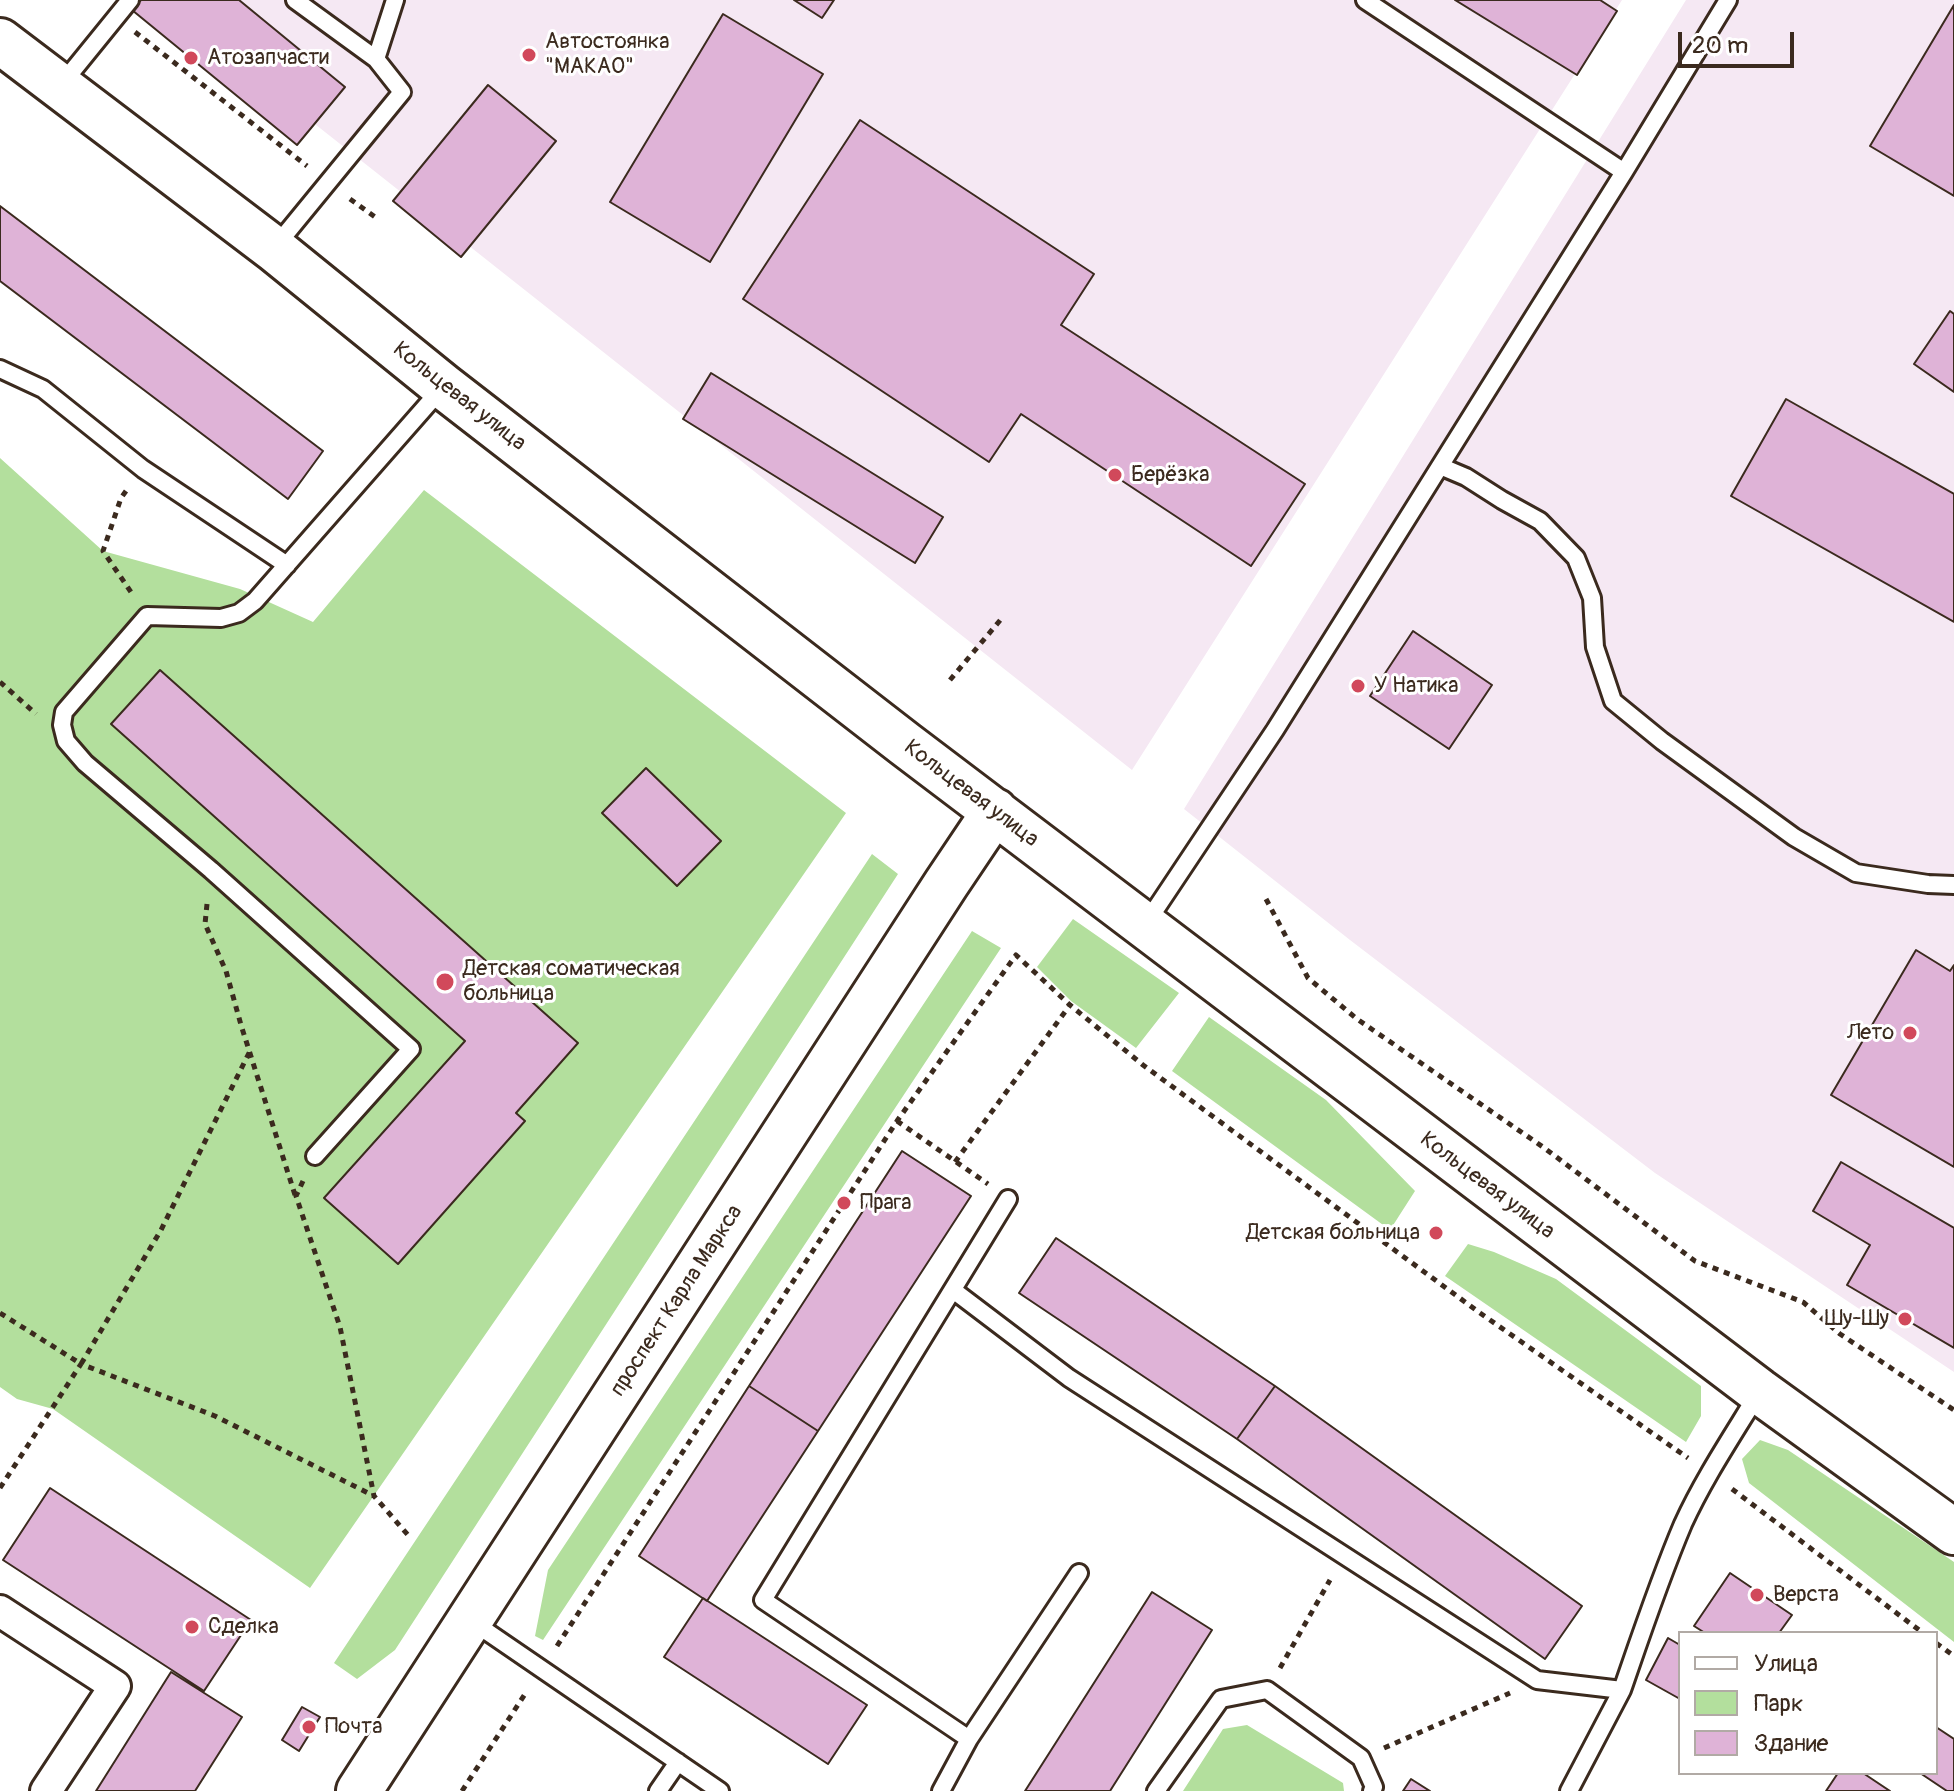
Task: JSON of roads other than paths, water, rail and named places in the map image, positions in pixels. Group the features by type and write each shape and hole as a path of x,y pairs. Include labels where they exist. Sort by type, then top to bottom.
{"main road":[{"name":"Кольцевая улица","path":"0,41 274,249 443,386 905,744 1759,1391 1954,1532"},
{"name":"проспект Карла Маркса","path":"359,1791 995,811"}],"street":[{"path":"0,1611 115,1686 46,1791"}],"lane":[{"path":"60,86 130,0"},
{"path":"274,249 402,92 376,59 295,0"},
{"path":"376,59 395,0"},
{"path":"1365,0 1624,172"},
{"path":"1145,925 1275,730 1728,0"},
{"path":"0,369 43,389 143,469 287,565"},
{"path":"315,1156 411,1049 211,870 85,763 66,741 62,725 64,712 147,616 221,618 239,613 255,601 443,386"},
{"path":"1440,466 1466,477 1540,521 1576,558 1592,598 1595,647 1613,701 1625,711 1794,837 1856,873 1954,885"},
{"path":"969,1739 763,1600 1008,1199"},
{"path":"953,1290 1069,1378 1537,1680 1622,1690"},
{"path":"1569,1791 1622,1690 1684,1523 1759,1391"},
{"path":"941,1791 969,1739 1079,1573"},
{"path":"470,1620 720,1791"},
{"path":"1156,1791 1221,1699 1267,1690 1361,1758 1374,1787 1372,1791"},
{"path":"658,1791 678,1762"}],"place":[{"name":"Автостоянка \"МАКАО\"","path":"529,55"},
{"name":"Атозапчасти","path":"191,58"},
{"name":"Берёзка","path":"1115,475"},
{"name":"У Натика","path":"1358,686"},
{"name":"Детская соматическая больница","path":"445,982"},
{"name":"Лето","path":"1910,1033"},
{"name":"Прага","path":"844,1203"},
{"name":"Детская больница","path":"1436,1233"},
{"name":"Шу-Шу","path":"1905,1319"},
{"name":"Верста","path":"1757,1595"},
{"name":"Сделка","path":"192,1627"},
{"name":"Почта","path":"309,1727"}]}
